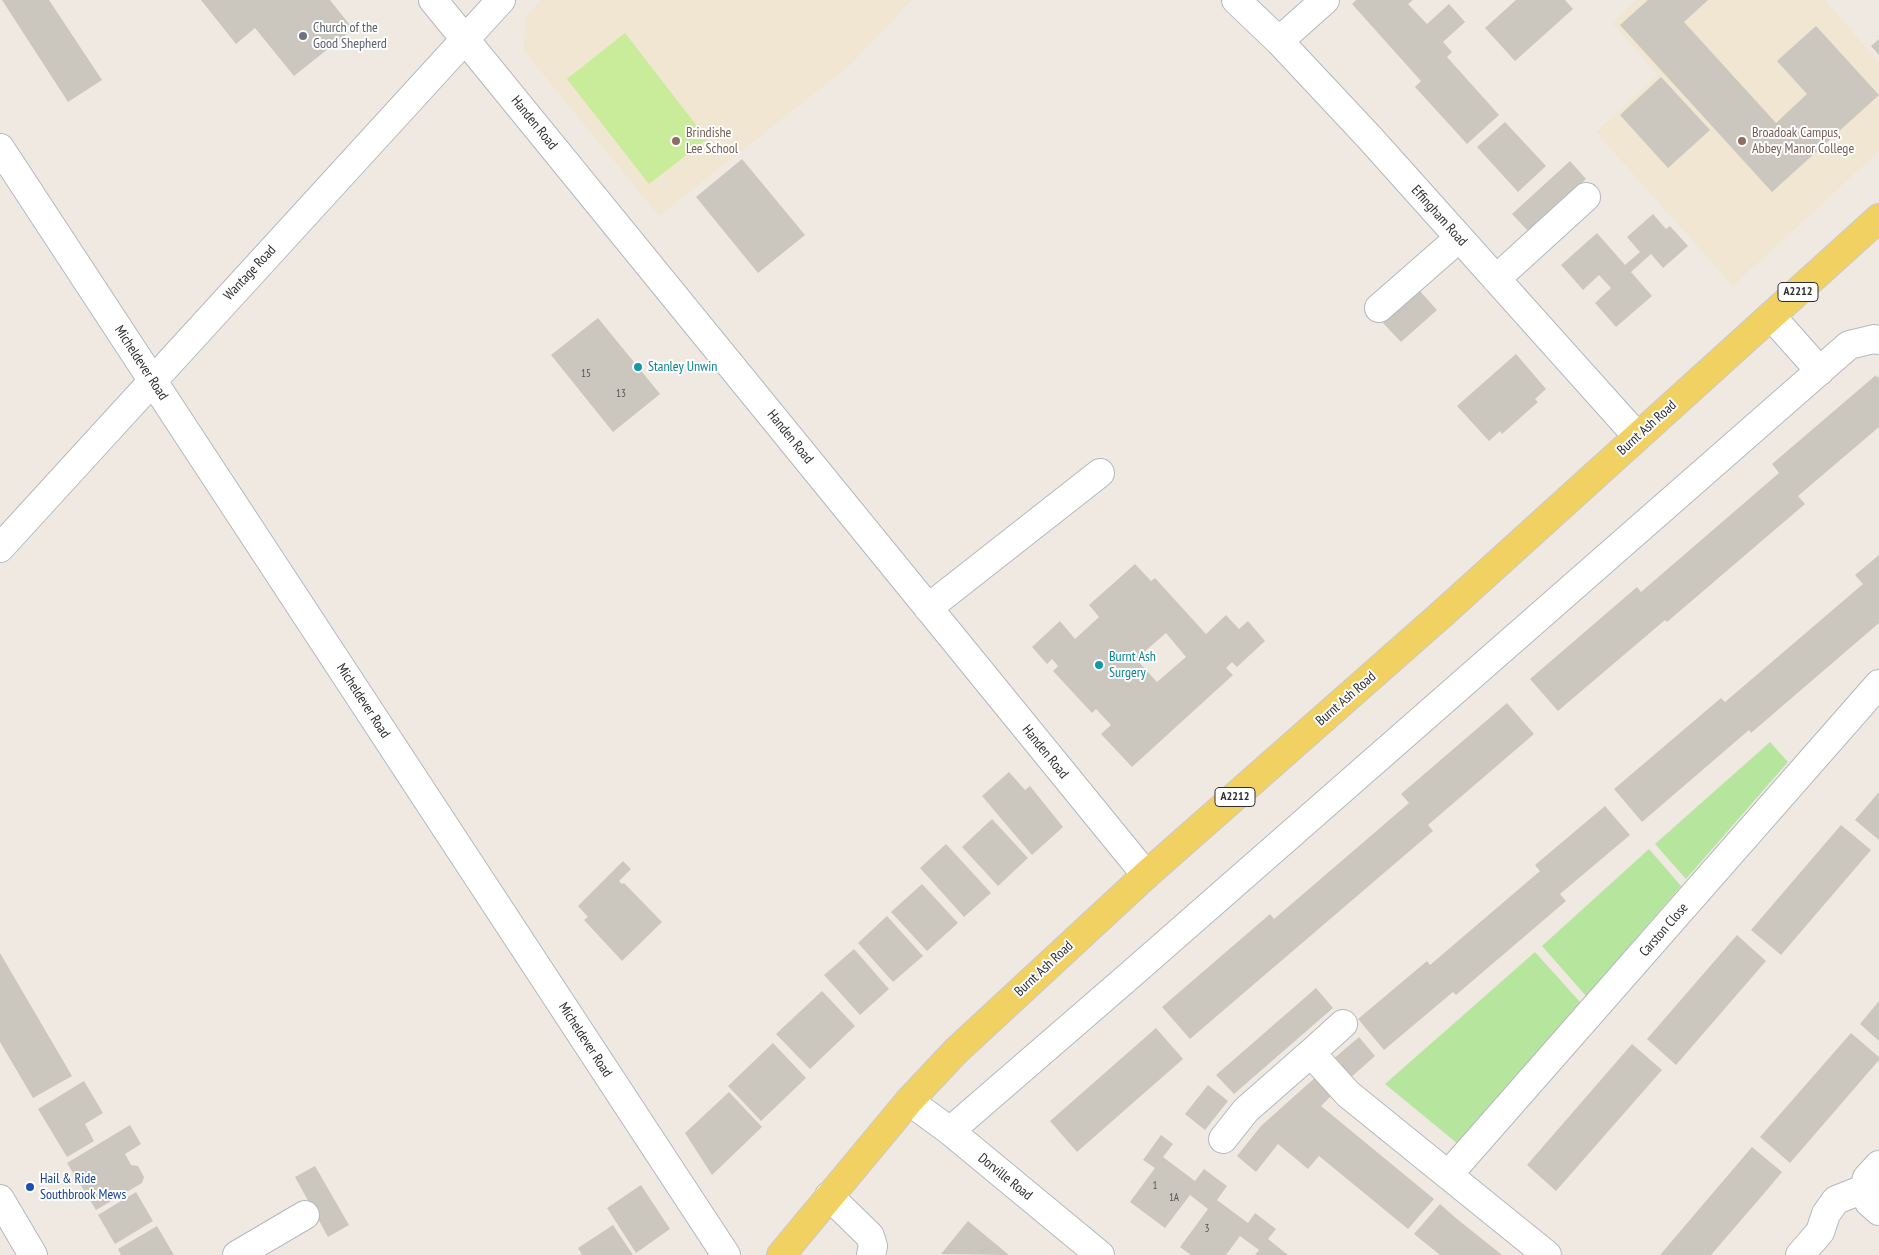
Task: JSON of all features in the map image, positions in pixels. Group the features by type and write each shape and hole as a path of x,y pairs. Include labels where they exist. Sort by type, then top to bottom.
{"main road":[{"name":"Burnt Ash Road","path":"781,1255 828,1196 909,1101 956,1051 1146,875 1442,614 1879,218"}],"street":[{"name":"Handen Road","path":"433,0 1146,875"},
{"name":"Wantage Road","path":"0,548 501,0"},
{"name":"Effingham Road","path":"1236,0 1279,41 1369,137 1637,436"},
{"path":"1279,41 1325,0"},
{"name":"Micheldever Road","path":"0,148 726,1255"},
{"path":"1496,279 1586,197"},
{"path":"1379,308 1459,238"},
{"path":"1771,316 1820,371"},
{"path":"950,1131 1849,345 1874,339 1879,340"},
{"path":"928,608 1100,473"},
{"name":"Carston Close","path":"1448,1175 1879,684"},
{"path":"1223,1139 1246,1110 1343,1024"},
{"path":"1310,1053 1348,1094 1547,1255"},
{"name":"Dorville Road","path":"909,1101 950,1131 1100,1255"},
{"path":"1800,1255 1820,1232 1826,1214 1836,1200 1871,1200 1868,1178 1879,1165"},
{"path":"828,1196 870,1236 873,1246 872,1255"},
{"path":"0,1199 33,1255"},
{"path":"237,1255 305,1215"}],"shaded area":[{"name":"Brindishe Lee School","path":"541,0 912,0 850,65 659,216 524,51 525,18"},
{"name":"Broadoak Campus, Abbey Manor College","path":"1637,0 1825,0 1879,63 1879,151 1733,286 1596,132 1658,75 1612,23"}],"green space":[{"path":"625,33 707,139 649,184 567,79"},
{"path":"1770,742 1788,762 1686,879 1655,844"},
{"path":"1649,849 1681,886 1586,996 1542,946"},
{"path":"1535,952 1580,1002 1458,1144 1385,1084"}],"building":[{"path":"2,0 49,0 102,80 68,102"},
{"name":"Church of the Good Shepherd","path":"201,0 330,0 353,29 294,76 255,28 236,44"},
{"path":"1356,0 1413,0 1408,4 1427,24 1449,4 1465,22 1443,42 1452,52 1447,57 1499,115 1467,144 1415,87 1421,81 1352,4"},
{"path":"1516,0 1565,0 1573,9 1515,61 1485,28"},
{"path":"1648,0 1708,0 1684,22 1776,123 1807,94 1777,61 1816,26 1879,95 1772,192 1620,25"},
{"path":"1879,39 1879,55 1871,46"},
{"path":"1661,77 1710,130 1668,168 1620,115"},
{"path":"1505,122 1546,166 1518,192 1477,147"},
{"path":"742,159 805,235 758,273 696,197"},
{"path":"1570,161 1586,179 1528,231 1512,214"},
{"path":"1653,214 1666,229 1670,226 1688,246 1663,268 1651,254 1631,272 1652,296 1616,327 1595,303 1611,288 1599,275 1583,290 1561,265 1597,233 1625,265 1640,252 1627,237"},
{"path":"1419,290 1437,310 1401,342 1383,323"},
{"path":"598,318 660,394 613,432 551,355"},
{"path":"1516,354 1546,389 1535,399 1538,402 1502,434 1500,431 1489,441 1457,406"},
{"path":"1876,375 1877,378 1879,376 1879,427 1798,496 1805,504 1667,622 1665,620 1558,711 1530,679 1637,587 1641,592 1779,473 1772,464"},
{"path":"1879,555 1879,623 1751,733 1749,730 1642,822 1614,789 1721,698 1725,702 1863,584 1855,575"},
{"name":"Burnt Ash Surgery","path":"1135,564 1151,581 1155,578 1206,634 1226,615 1239,629 1248,621 1265,641 1237,667 1232,662 1226,668 1233,675 1132,767 1101,734 1111,725 1096,709 1092,713 1053,671 1058,666 1052,659 1047,664 1032,647 1060,621 1075,639 1099,617 1089,605","holes":["1166,633 1186,657 1157,682 1136,659"]},
{"path":"1507,703 1534,734 1428,825 1433,831 1190,1039 1162,1007 1270,914 1274,919 1409,803 1401,794"},
{"path":"1009,772 1025,790 1030,786 1063,827 1032,855 982,796"},
{"path":"1879,792 1879,840 1855,820"},
{"path":"1605,806 1630,835 1560,894 1566,901 1456,995 1453,992 1384,1050 1358,1019 1427,961 1430,965 1540,871 1535,865"},
{"path":"992,819 1028,858 998,886 962,847"},
{"path":"1841,825 1871,850 1781,955 1751,930"},
{"path":"946,844 991,893 964,917 920,868"},
{"path":"623,861 631,869 619,881 622,884 624,883 662,922 622,961 584,920 588,917 578,906"},
{"path":"922,884 958,923 927,951 891,912"},
{"path":"887,916 923,956 893,982 858,943"},
{"path":"1737,935 1766,961 1676,1065 1647,1039"},
{"path":"854,949 889,989 860,1015 824,975"},
{"path":"0,953 72,1076 33,1098 0,1042"},
{"path":"1316,988 1333,1008 1234,1094 1216,1075"},
{"path":"822,991 855,1026 810,1069 776,1034"},
{"path":"1879,1001 1879,1041 1860,1024"},
{"path":"1156,1028 1183,1059 1077,1152 1050,1121"},
{"path":"1851,1033 1879,1057 1879,1060 1790,1163 1760,1137"},
{"path":"1359,1037 1375,1056 1348,1080 1331,1061"},
{"path":"773,1043 806,1078 761,1121 728,1086"},
{"path":"1632,1044 1662,1070 1556,1191 1527,1165"},
{"path":"1318,1075 1334,1093 1321,1106 1434,1199 1408,1229 1319,1156 1308,1169 1278,1144 1256,1172 1237,1156 1261,1126"},
{"path":"84,1081 103,1113 85,1124 94,1141 67,1157 38,1109"},
{"path":"1208,1085 1228,1101 1205,1130 1185,1114"},
{"path":"729,1092 762,1127 712,1175 685,1133"},
{"path":"130,1125 141,1144 125,1154 131,1165 138,1166 144,1177 142,1183 96,1210 67,1163"},
{"path":"1161,1135 1173,1144 1163,1157 1195,1181 1204,1169 1227,1186 1217,1200 1248,1223 1255,1213 1276,1229 1268,1239 1288,1255 1255,1255 1259,1250 1240,1236 1226,1255 1191,1255 1180,1247 1208,1209 1190,1195 1165,1228 1130,1202 1155,1168 1143,1160"},
{"path":"1752,1147 1782,1172 1767,1190 1711,1255 1660,1255"},
{"path":"315,1166 349,1225 328,1237 295,1177"},
{"path":"641,1185 670,1229 636,1253 607,1208"},
{"path":"136,1192 153,1221 115,1244 98,1215"},
{"path":"1440,1204 1502,1255 1440,1255 1414,1234"},
{"path":"968,1221 1009,1255 941,1254"},
{"path":"613,1225 633,1255 582,1255 578,1248"},
{"path":"157,1226 174,1255 121,1255 118,1249"}],"place":[{"name":"Church of the Good Shepherd","path":"303,36"},
{"name":"Brindishe Lee School","path":"676,141"},
{"name":"Broadoak Campus, Abbey Manor College","path":"1742,141"},
{"name":"Stanley Unwin","path":"638,367"},
{"name":"Burnt Ash Surgery","path":"1099,665"},
{"name":"Hail & Ride Southbrook Mews","path":"30,1187"}]}
